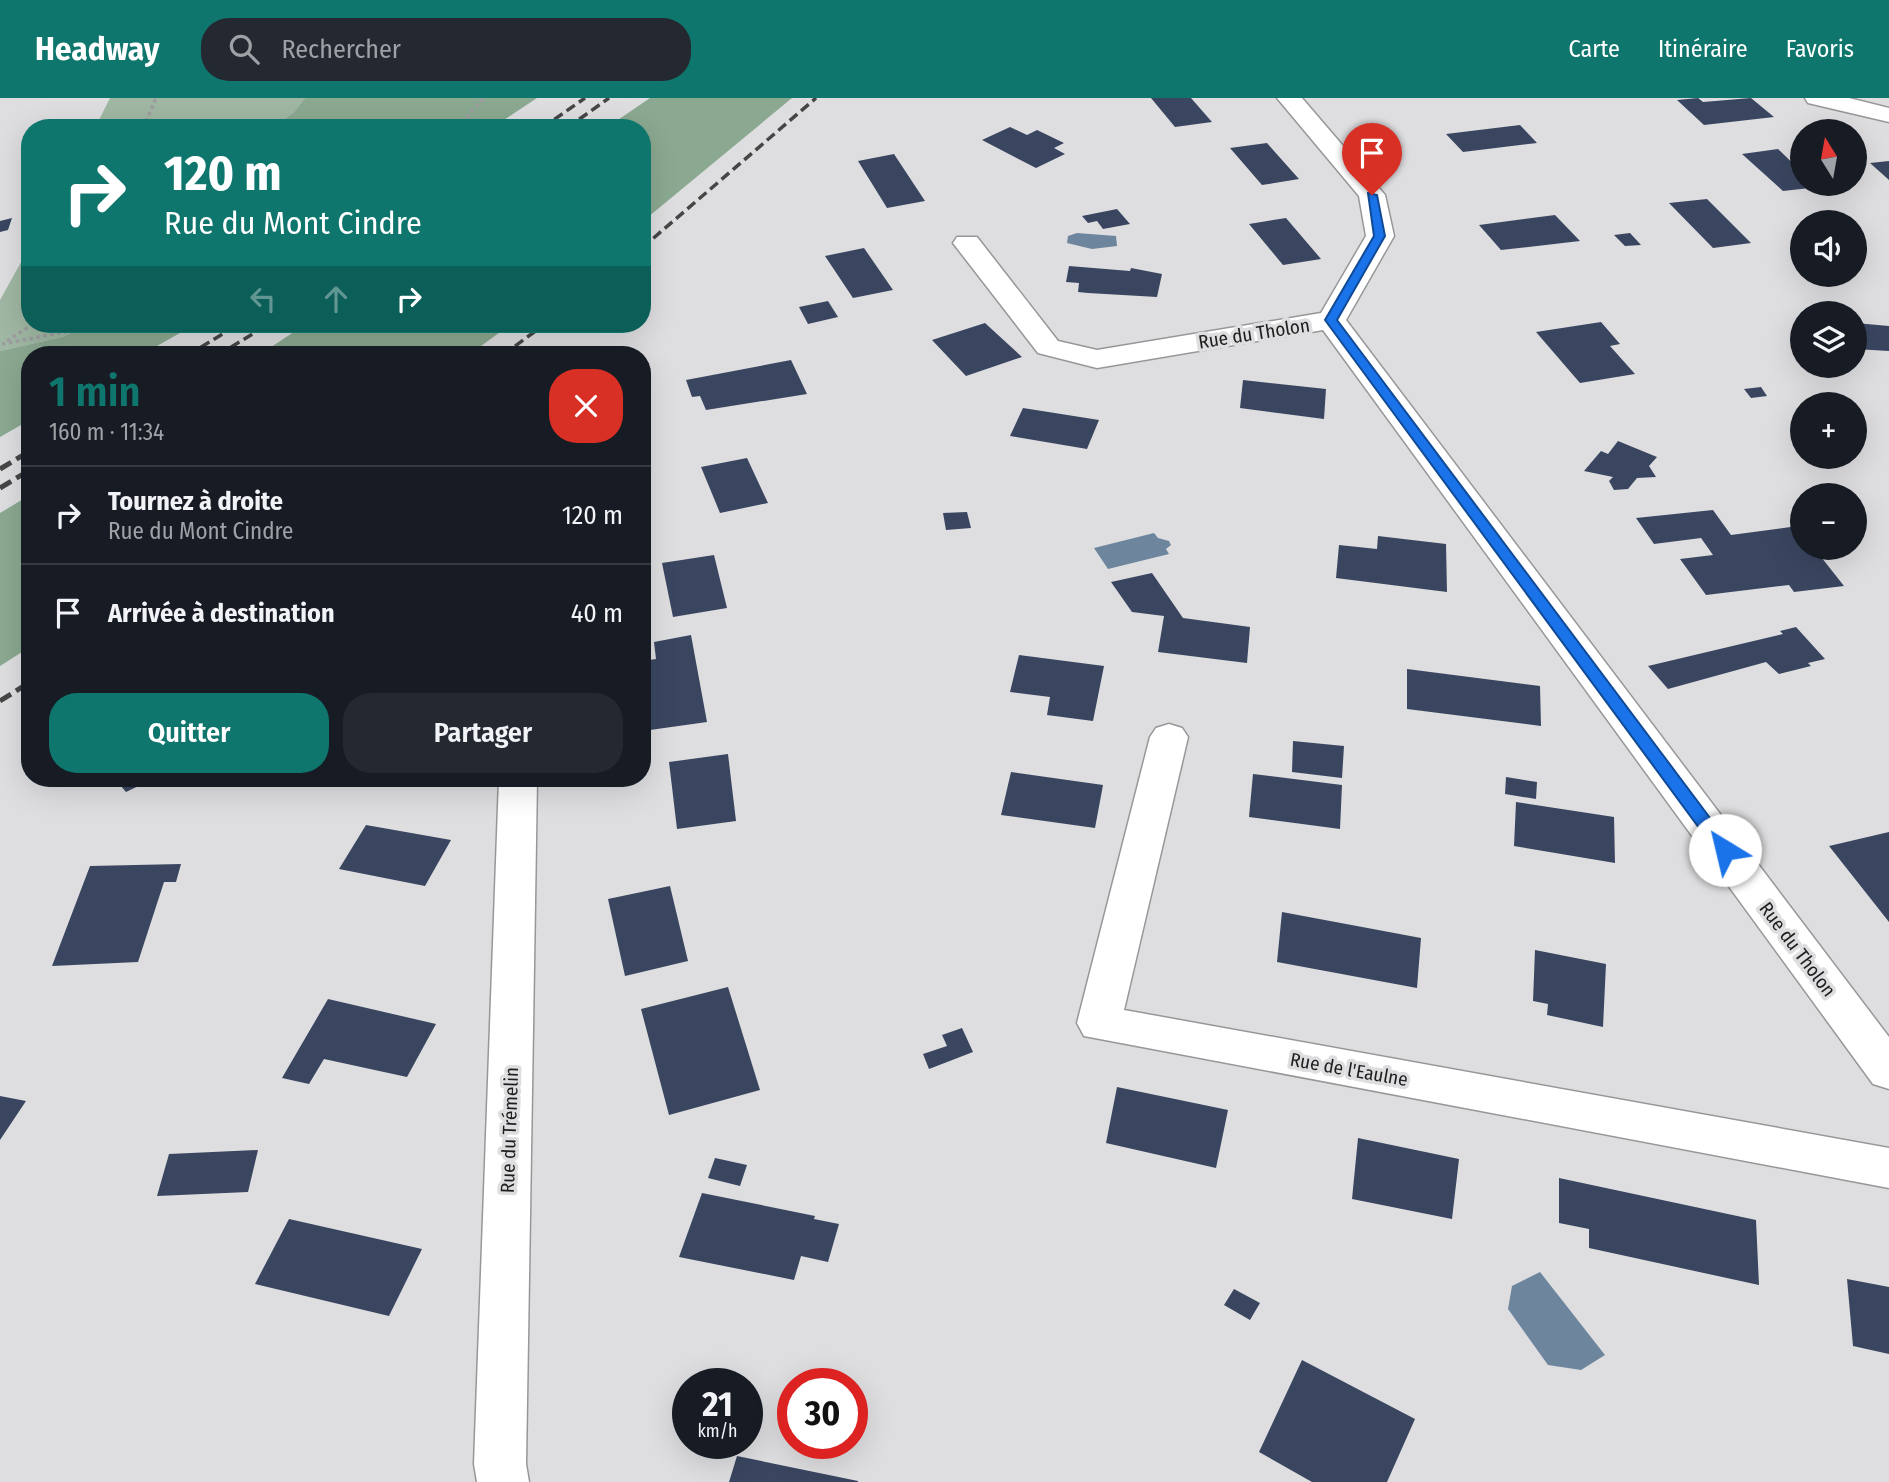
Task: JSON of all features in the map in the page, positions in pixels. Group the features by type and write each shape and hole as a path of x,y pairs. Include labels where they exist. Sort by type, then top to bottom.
{"street":[{"path":"1289,98 1372,195 1380,236 1331,320"},
{"path":"1817,98 1889,115"},
{"name":"Rue du Tholon","path":"967,243 1048,347 1097,359 1331,320 1889,1071"},
{"name":"Rue de l'Eaulne","path":"1169,737 1099,1023 1889,1168"},
{"name":"Rue du Trémelin","path":"503,1482 500,1464 519,787"}],"path":[{"path":"147,119 156,98"},
{"path":"465,119 484,98"},
{"path":"1,344 21,332"},
{"path":"1,344 55,333"}],"green space":[{"path":"110,98 305,98 285,119 100,119"},
{"path":"305,98 537,98 506,119 285,119"},
{"path":"650,98 792,98 651,215 651,119 619,119"},
{"path":"21,262 21,333 71,333 0,351 0,300"},
{"path":"71,333 180,333 157,346 22,346"},
{"path":"292,333 499,333 481,346 273,346"},
{"path":"21,346 21,425 0,437 0,351"},
{"path":"21,500 21,653 0,666 0,513"}],"water":[{"path":"1077,233 1116,236 1117,246 1092,249 1067,243 1068,236"},
{"path":"1154,533 1158,538 1169,541 1171,545 1166,549 1169,554 1108,569 1094,548"},
{"path":"1540,1272 1605,1355 1581,1370 1548,1365 1508,1309 1512,1286"}],"building":[{"path":"1151,98 1191,98 1212,122 1175,127"},
{"path":"1698,98 1703,102 1751,98 1774,117 1704,125 1677,100"},
{"path":"1520,125 1537,143 1463,152 1446,134"},
{"path":"1010,127 1027,135 1037,130 1064,143 1054,148 1065,154 1036,168 982,140"},
{"path":"1267,143 1299,179 1262,185 1230,148"},
{"path":"1778,149 1790,160 1790,190 1783,191 1742,154"},
{"path":"894,154 925,201 887,208 858,161"},
{"path":"1889,161 1889,180 1870,163"},
{"path":"1707,199 1751,243 1713,248 1669,203"},
{"path":"1117,209 1130,224 1103,229 1097,221 1088,223 1082,216"},
{"path":"1555,215 1580,241 1501,250 1479,225"},
{"path":"12,218 8,230 0,232 0,221"},
{"path":"1286,218 1321,259 1283,265 1249,224"},
{"path":"1630,233 1641,245 1625,246 1614,235"},
{"path":"864,248 893,290 853,298 825,256"},
{"path":"1069,266 1130,271 1131,268 1162,274 1157,297 1088,293 1078,292 1079,283 1066,282"},
{"path":"828,301 838,317 808,324 799,307"},
{"path":"1601,322 1620,344 1610,346 1635,374 1580,383 1536,332"},
{"path":"985,323 1022,357 966,376 932,340"},
{"path":"1867,324 1889,326 1889,351 1867,350"},
{"path":"791,360 807,394 706,410 700,396 692,397 686,380"},
{"path":"1243,380 1326,389 1324,419 1240,408"},
{"path":"1761,387 1767,396 1751,398 1744,389"},
{"path":"1023,408 1099,420 1087,449 1010,436"},
{"path":"1618,441 1657,457 1649,466 1656,477 1637,478 1628,489 1614,490 1609,481 1613,477 1584,471 1601,451 1608,454"},
{"path":"747,458 768,503 720,513 701,467"},
{"path":"1713,510 1731,535 1790,527 1790,560 1823,560 1844,586 1794,592 1789,585 1706,595 1680,559 1713,555 1701,538 1654,544 1636,518"},
{"path":"967,512 971,528 946,530 943,513"},
{"path":"1378,536 1446,544 1447,592 1336,578 1339,545 1377,549"},
{"path":"714,555 727,608 673,617 662,563"},
{"path":"1152,573 1183,618 1250,627 1247,663 1158,652 1164,616 1132,612 1111,582"},
{"path":"1796,627 1825,659 1808,663 1811,666 1779,674 1766,662 1668,689 1648,666 1783,634 1780,631"},
{"path":"691,635 707,722 651,730 651,660 656,659 654,642"},
{"path":"1019,655 1104,666 1093,721 1047,715 1050,697 1010,692"},
{"path":"1407,669 1540,686 1541,726 1407,709"},
{"path":"1293,741 1344,746 1342,778 1292,772"},
{"path":"728,754 736,821 677,829 669,762"},
{"path":"1011,772 1103,785 1095,828 1001,815"},
{"path":"1253,774 1342,785 1340,829 1249,817"},
{"path":"1506,777 1537,782 1536,799 1505,794"},
{"path":"122,787 136,787 126,792"},
{"path":"1516,802 1614,817 1615,863 1514,846"},
{"path":"366,825 451,840 425,886 339,869"},
{"path":"1889,832 1889,922 1829,846"},
{"path":"181,864 176,882 164,882 138,962 52,966 90,866"},
{"path":"670,886 688,961 625,976 608,899"},
{"path":"1282,912 1421,938 1417,988 1277,962"},
{"path":"1535,950 1606,964 1603,1027 1547,1015 1548,1004 1533,1001"},
{"path":"728,987 760,1090 669,1115 641,1009"},
{"path":"328,999 436,1024 407,1077 324,1059 309,1084 282,1078"},
{"path":"962,1028 973,1052 929,1069 923,1054 947,1046 942,1035"},
{"path":"1117,1087 1228,1110 1216,1168 1106,1143"},
{"path":"0,1096 26,1101 0,1140"},
{"path":"1358,1138 1459,1159 1452,1219 1352,1199"},
{"path":"258,1150 248,1192 157,1196 169,1154"},
{"path":"715,1158 747,1165 740,1186 708,1178"},
{"path":"1559,1178 1756,1220 1759,1285 1589,1248 1589,1229 1559,1223"},
{"path":"702,1193 815,1216 814,1219 839,1224 828,1262 801,1256 794,1280 679,1257"},
{"path":"289,1219 422,1249 389,1316 255,1284"},
{"path":"1847,1279 1889,1287 1889,1354 1853,1346"},
{"path":"1234,1289 1260,1303 1250,1320 1224,1305"},
{"path":"1302,1360 1415,1419 1387,1482 1312,1482 1259,1452"},
{"path":"736,1459 752,1459 858,1481 858,1482 729,1482"}],"railway":[{"path":"555,119 585,98"},
{"path":"580,119 609,98"},
{"path":"651,240 816,98"},
{"path":"203,346 224,333"},
{"path":"233,346 254,333"},
{"path":"515,346 533,333"},
{"path":"0,469 21,456"},
{"path":"0,488 21,475"},
{"path":"0,701 21,688"}],"route":[{"path":"1372,195 1380,236 1331,320 1725,850"}]}
